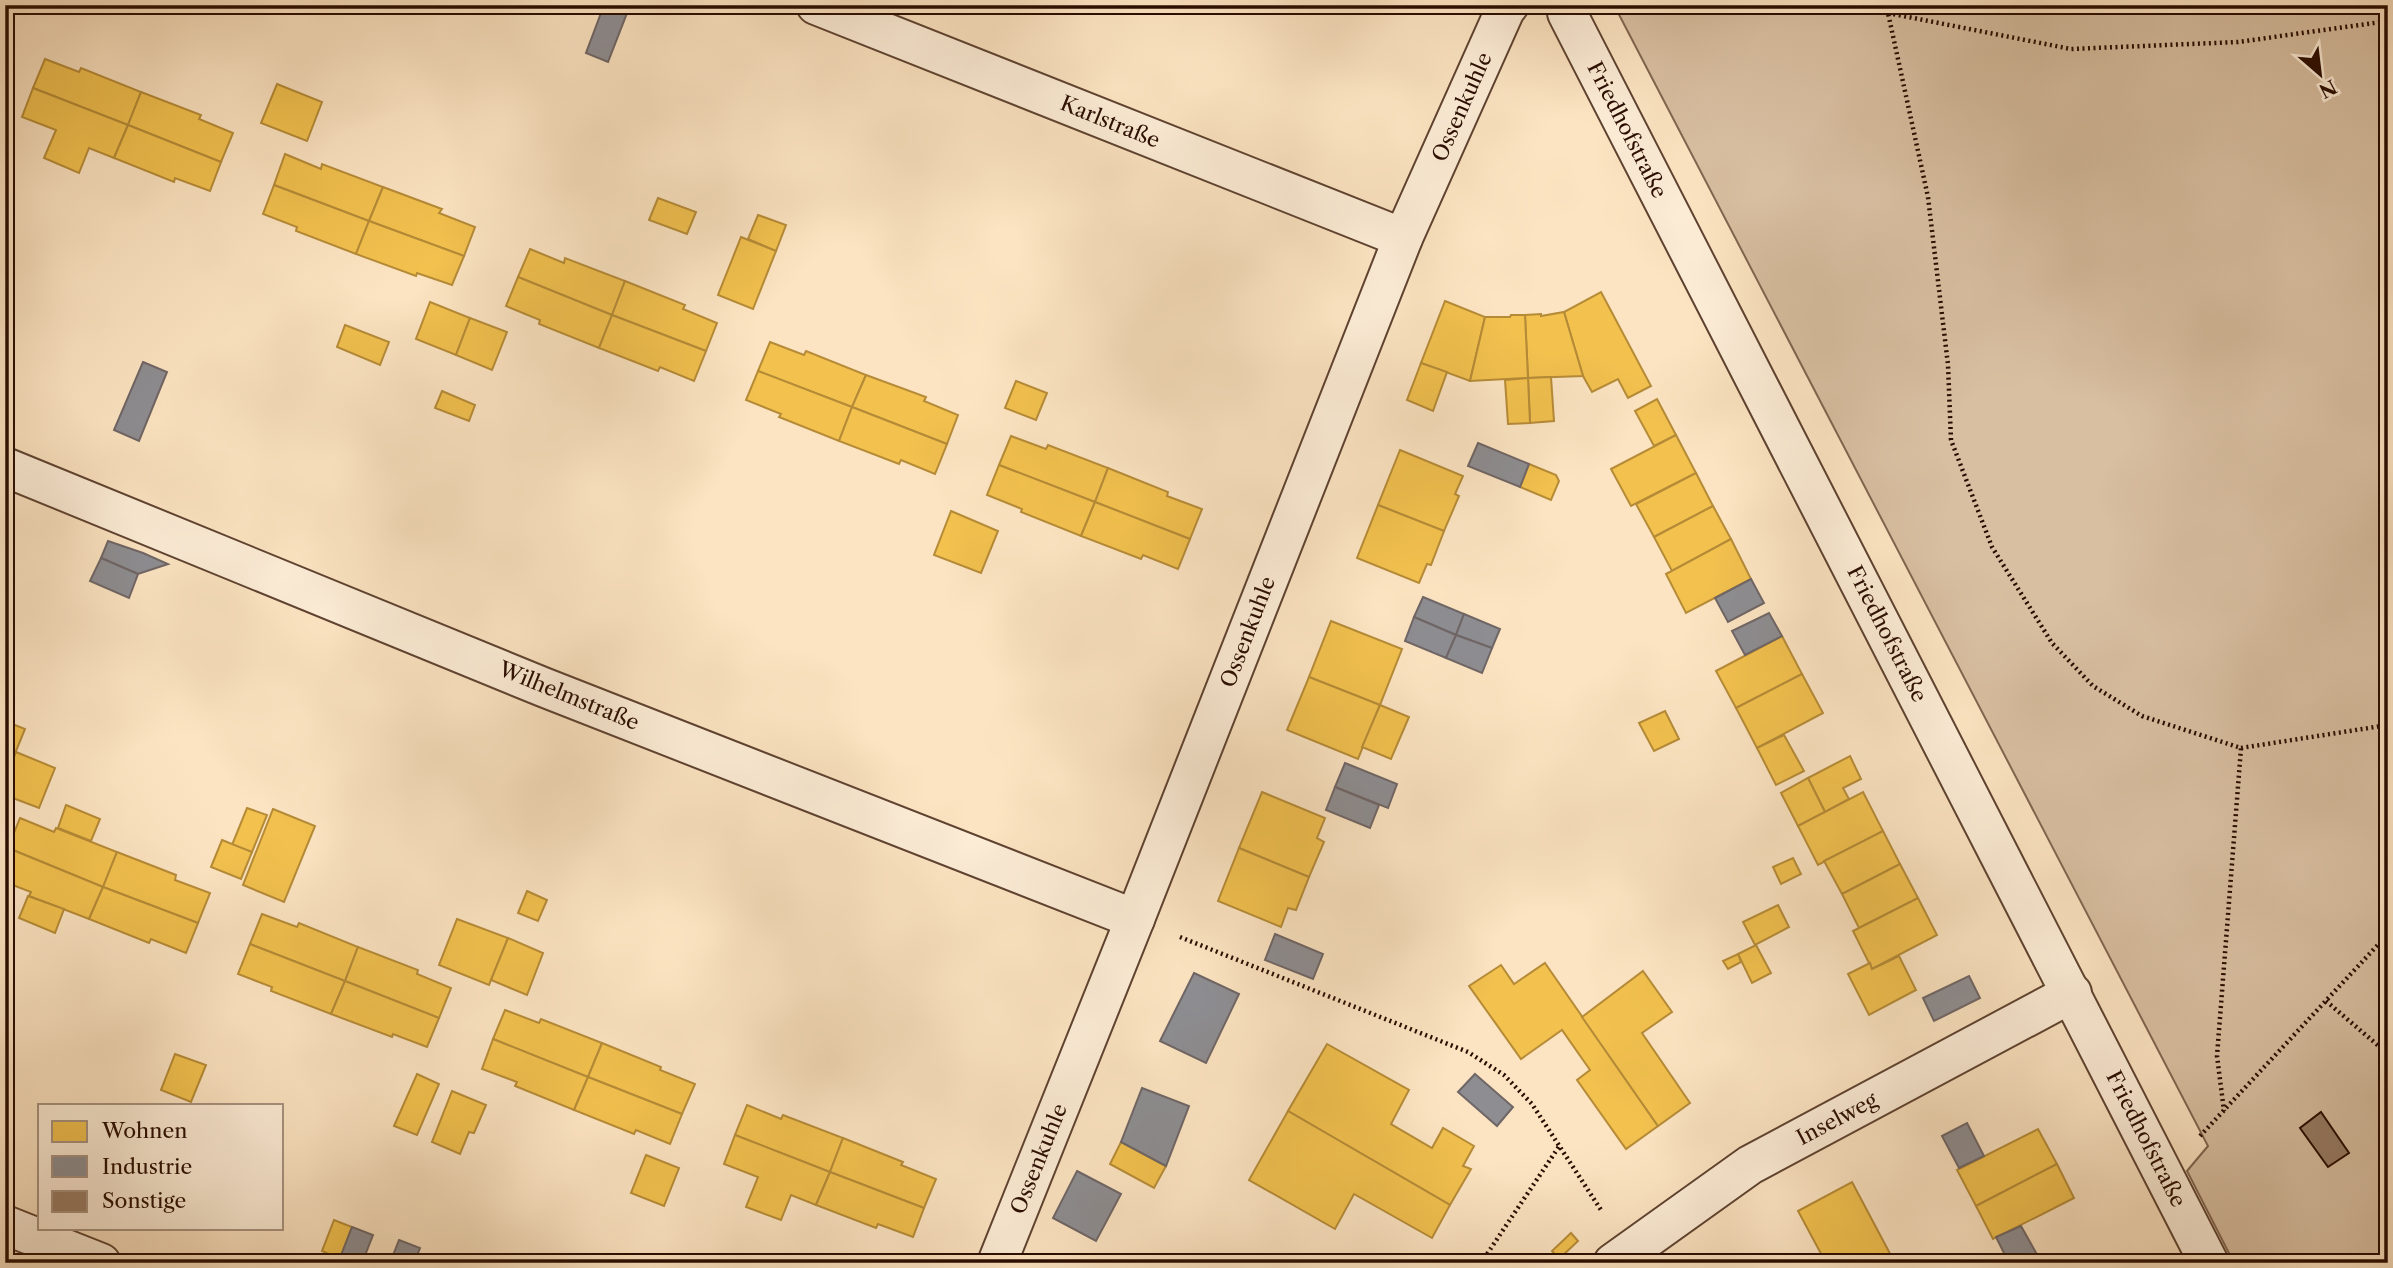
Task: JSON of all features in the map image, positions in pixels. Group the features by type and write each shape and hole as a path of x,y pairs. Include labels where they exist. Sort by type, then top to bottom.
{"street":[{"name":"Karlstraße","path":"816,5 1403,238"},
{"name":"Ossenkuhle","path":"997,1263 1403,238 1505,10 1510,5"},
{"name":"Friedhofstraße","path":"1566,5 1574,26 2209,1263"},
{"name":"Wilhelmstraße","path":"5,467 543,687 1135,919"},
{"name":"Inselweg","path":"1620,1257 1750,1165 2072,993"},
{"path":"5,1225 101,1263"}],"path":[{"path":"1883,5 1888,13 1928,197 1948,365 1951,440 1992,547 2052,643 2093,686 2142,716 2241,748 2388,725"},
{"path":"1888,13 2071,49 2238,42 2388,21"},
{"path":"2224,1111 2217,1056 2241,748"},
{"path":"1135,919 1468,1052 1504,1075 1532,1104 1560,1144 1620,1257"},
{"path":"2165,1176 2388,934"},
{"path":"2326,1001 2388,1054"},
{"path":"1481,1263 1560,1144"}],"shaded area":[{"path":"1614,5 2388,5 2388,1263 2234,1263 2187,1171 2208,1146"}],"building: Wohnen":[{"path":"45,59 79,72 81,68 141,92 128,125 33,88"},
{"path":"277,84 322,102 307,141 261,123"},
{"path":"33,88 128,125 114,158 89,148 79,173 44,158 56,130 22,117"},
{"path":"141,92 201,115 199,119 233,133 221,162 128,125"},
{"path":"128,125 221,162 210,191 175,178 174,182 114,158"},
{"path":"285,154 321,169 322,164 383,187 369,221 274,185"},
{"path":"274,185 369,221 356,254 296,231 297,227 263,214"},
{"path":"383,187 442,209 439,213 475,227 464,256 369,221"},
{"path":"658,198 696,212 687,234 649,220"},
{"path":"758,215 786,225 776,251 748,239"},
{"path":"369,221 464,256 452,285 417,273 416,276 356,254"},
{"path":"741,237 776,251 753,309 718,295"},
{"path":"530,249 564,263 565,258 625,281 612,315 518,277"},
{"path":"518,277 612,315 599,348 539,324 540,320 506,306"},
{"path":"625,281 685,305 683,309 717,323 706,351 612,315"},
{"path":"1601,292 1651,386 1628,398 1618,379 1592,392 1583,376 1564,312"},
{"path":"1445,301 1485,317 1470,381 1421,363"},
{"path":"430,302 470,318 456,355 416,339"},
{"path":"1564,312 1583,376 1528,378 1525,315 1541,316"},
{"path":"612,315 706,351 694,381 660,367 658,371 599,348"},
{"path":"1525,315 1528,378 1470,381 1485,317"},
{"path":"470,318 507,332 492,370 456,355"},
{"path":"345,325 389,342 380,365 337,347"},
{"path":"770,342 804,355 806,351 866,375 852,407 758,371"},
{"path":"1421,363 1447,372 1433,411 1407,400"},
{"path":"758,371 852,407 839,441 779,417 781,414 746,400"},
{"path":"866,375 926,397 924,401 958,415 947,444 852,407"},
{"path":"1551,377 1554,421 1530,423 1528,378"},
{"path":"1528,378 1530,423 1508,424 1505,380"},
{"path":"1016,381 1047,393 1036,420 1005,408"},
{"path":"442,391 475,405 469,421 435,408"},
{"path":"1657,399 1676,435 1654,446 1635,411"},
{"path":"852,407 947,444 935,474 901,460 899,464 839,441"},
{"path":"1676,435 1696,473 1631,506 1611,469"},
{"path":"1011,436 1046,449 1048,445 1108,468 1095,502 999,465"},
{"path":"1400,450 1463,476 1455,494 1459,496 1444,531 1378,505"},
{"path":"1529,464 1556,475 1559,481 1551,500 1520,487"},
{"path":"999,465 1095,502 1081,536 987,495"},
{"path":"1108,468 1202,509 1190,539 1095,502"},
{"path":"1696,473 1713,506 1654,537 1636,504"},
{"path":"1095,502 1190,539 1178,569 1143,555 1141,559 1081,536"},
{"path":"1378,505 1444,531 1431,565 1427,564 1419,583 1357,558"},
{"path":"1713,506 1731,539 1672,571 1654,537"},
{"path":"951,511 998,531 981,573 934,555"},
{"path":"1731,539 1751,579 1686,613 1666,574"},
{"path":"1331,621 1402,649 1380,705 1309,677"},
{"path":"1782,636 1802,674 1736,708 1716,671"},
{"path":"1802,674 1823,713 1757,748 1736,708"},
{"path":"1309,677 1380,705 1358,759 1287,730"},
{"path":"1380,705 1409,717 1391,759 1362,747"},
{"path":"1665,711 1679,739 1654,751 1639,723"},
{"path":"5,721 25,729 5,778"},
{"path":"1784,735 1804,771 1776,785 1757,748"},
{"path":"16,752 55,768 39,808 5,795 5,778"},
{"path":"1850,756 1861,779 1843,788 1849,799 1825,812 1808,778"},
{"path":"1808,778 1825,812 1798,826 1781,793"},
{"path":"1262,792 1325,818 1317,838 1324,842 1309,877 1239,848"},
{"path":"1863,792 1883,831 1818,865 1798,826"},
{"path":"66,805 100,819 91,841 58,828"},
{"path":"247,808 267,815 252,852 232,845"},
{"path":"273,809 315,826 284,902 243,885"},
{"path":"20,818 54,832 56,828 117,852 103,887 8,848"},
{"path":"1883,831 1900,864 1842,894 1824,861"},
{"path":"222,840 252,852 241,879 211,867"},
{"path":"8,848 103,887 89,919 29,896 31,892 5,882 5,854"},
{"path":"1239,848 1309,877 1296,910 1288,908 1281,927 1218,901"},
{"path":"117,852 176,875 175,880 210,893 198,923 103,887"},
{"path":"1793,858 1801,874 1781,884 1773,867"},
{"path":"1900,864 1918,898 1859,928 1842,894"},
{"path":"103,887 198,923 186,953 151,939 149,943 89,919"},
{"path":"527,891 547,900 538,921 518,913"},
{"path":"28,896 64,909 55,933 19,918"},
{"path":"1918,898 1937,935 1872,969 1853,931"},
{"path":"1778,905 1789,927 1755,945 1743,922"},
{"path":"262,914 297,927 299,923 358,947 345,981 250,944"},
{"path":"457,919 508,938 489,985 439,965"},
{"path":"508,938 543,953 527,995 491,980"},
{"path":"250,944 345,981 331,1014 271,991 272,987 238,974"},
{"path":"1756,945 1771,973 1752,983 1738,954"},
{"path":"358,947 418,970 417,974 451,988 439,1018 345,981"},
{"path":"1738,954 1741,962 1728,969 1723,961"},
{"path":"1899,956 1916,990 1869,1015 1848,974 1870,963 1872,969"},
{"path":"1545,963 1658,1126 1626,1149 1577,1080 1590,1070 1562,1030 1521,1059 1469,986 1501,965 1514,984"},
{"path":"1643,971 1672,1012 1642,1033 1690,1103 1658,1126 1582,1017"},
{"path":"345,981 439,1018 427,1047 331,1014"},
{"path":"505,1010 539,1023 541,1019 602,1043 588,1077 493,1039"},
{"path":"493,1039 588,1077 574,1110 515,1086 517,1082 482,1069"},
{"path":"602,1043 695,1084 682,1114 588,1077"},
{"path":"1327,1044 1409,1090 1391,1124 1432,1148 1443,1128 1474,1146 1463,1166 1471,1169 1450,1205 1288,1111"},
{"path":"175,1054 206,1065 191,1102 161,1090"},
{"path":"417,1074 439,1084 417,1135 394,1126"},
{"path":"588,1077 682,1114 670,1144 636,1130 634,1134 574,1110"},
{"path":"452,1091 486,1105 474,1133 469,1132 460,1154 432,1142"},
{"path":"747,1105 781,1119 783,1115 843,1138 830,1172 735,1135"},
{"path":"1288,1111 1450,1205 1432,1238 1354,1194 1335,1229 1249,1180"},
{"path":"2038,1129 2057,1164 1976,1206 1957,1170"},
{"path":"735,1135 830,1172 816,1205 791,1195 781,1220 746,1207 758,1177 724,1164"},
{"path":"843,1138 903,1162 901,1165 936,1179 924,1208 830,1172"},
{"path":"1121,1142 1166,1166 1154,1188 1110,1164"},
{"path":"646,1155 679,1168 664,1206 631,1193"},
{"path":"2057,1164 2074,1198 1993,1239 1976,1206"},
{"path":"830,1172 924,1208 913,1237 878,1224 876,1228 816,1205"},
{"path":"1852,1182 1895,1263 1826,1263 1798,1211"},
{"path":"334,1220 352,1227 340,1259 322,1251"},
{"path":"1571,1233 1578,1241 1559,1259 1552,1251"}],"building: Industrie":[{"path":"604,5 629,8 608,62 586,53"},
{"path":"143,362 167,372 139,441 114,430"},
{"path":"1478,443 1529,464 1520,487 1468,466"},
{"path":"108,541 168,564 138,574 101,558"},
{"path":"101,558 138,574 129,598 90,581"},
{"path":"1751,579 1764,603 1728,622 1715,598"},
{"path":"1423,597 1464,614 1456,635 1414,617"},
{"path":"1769,613 1782,636 1745,655 1732,631"},
{"path":"1464,614 1500,629 1492,648 1456,635"},
{"path":"1414,617 1456,635 1446,658 1405,641"},
{"path":"1456,635 1492,648 1482,673 1446,658"},
{"path":"1345,763 1397,784 1388,808 1335,787"},
{"path":"1335,787 1379,805 1370,828 1326,810"},
{"path":"1275,934 1323,954 1313,979 1265,960"},
{"path":"1194,973 1239,994 1206,1063 1160,1041"},
{"path":"1969,976 1980,998 1934,1021 1923,998"},
{"path":"1475,1074 1513,1107 1497,1126 1458,1092"},
{"path":"1142,1088 1189,1106 1166,1166 1121,1142"},
{"path":"1967,1123 1984,1156 1959,1168 1942,1136"},
{"path":"1077,1171 1121,1194 1096,1241 1053,1218"},
{"path":"2021,1226 2039,1258 2030,1263 2009,1263 1996,1237"},
{"path":"352,1227 373,1235 362,1263 338,1263"},
{"path":"399,1240 420,1248 414,1263 390,1263"}],"building: Sonstige":[{"path":"2321,1112 2349,1153 2328,1167 2300,1128"}]}
